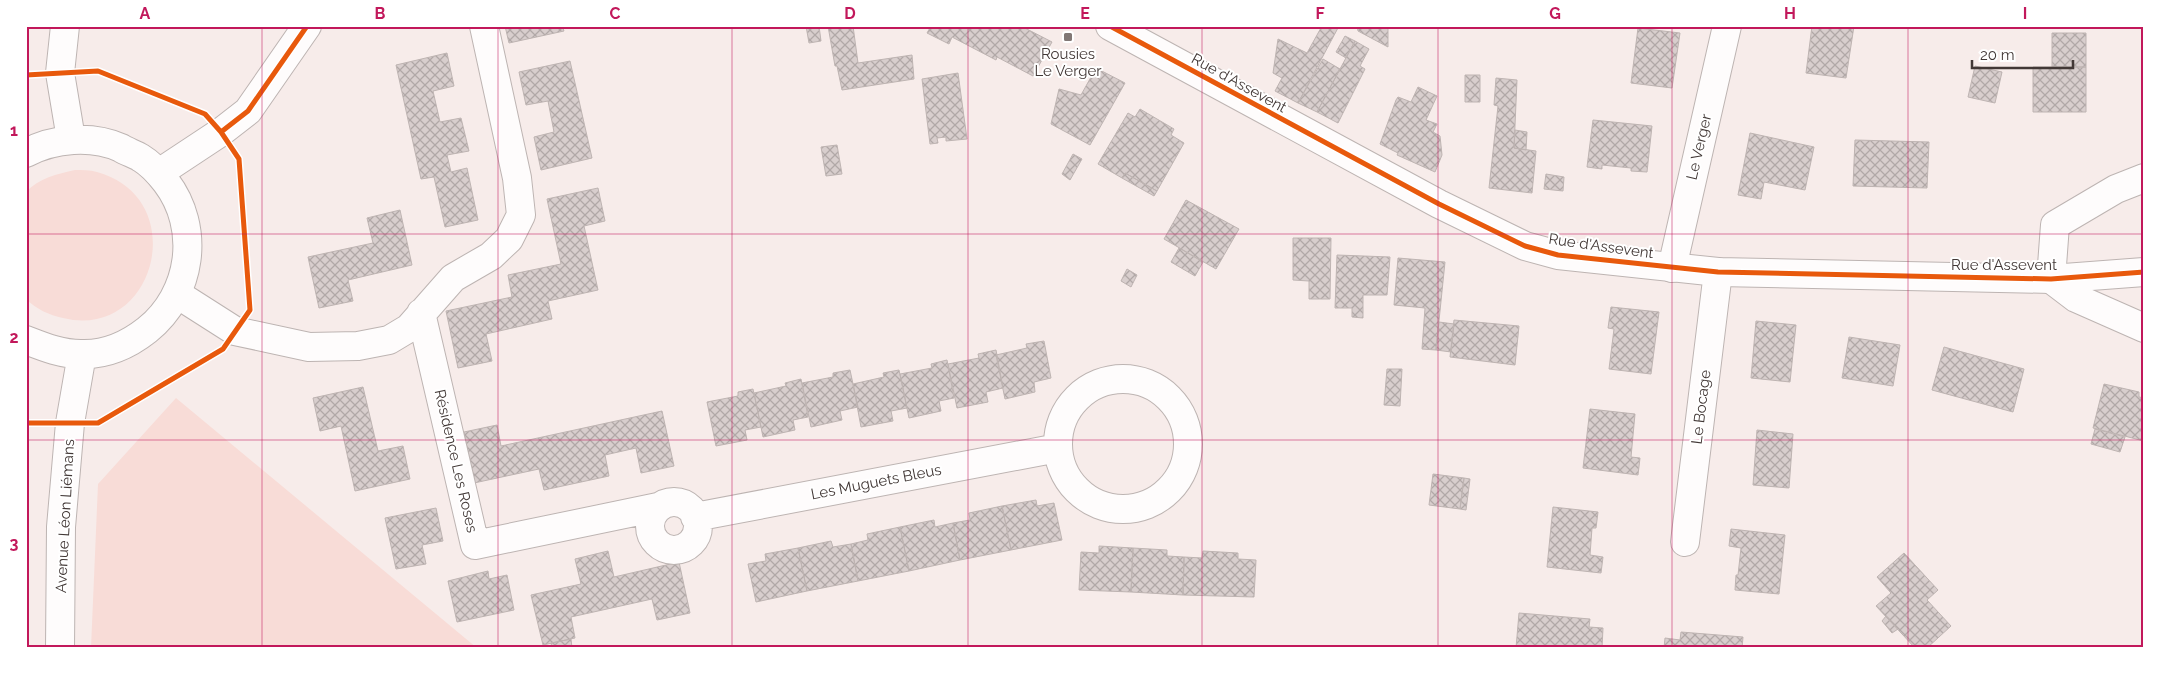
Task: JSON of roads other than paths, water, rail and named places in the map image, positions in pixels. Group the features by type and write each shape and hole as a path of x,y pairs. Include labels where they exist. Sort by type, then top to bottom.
{"street":[{"path":"65,26 60,73 71,139"},
{"path":"159,173 221,132 248,111 308,26"},
{"path":"177,294 235,331 308,347 358,346 389,340 410,328 453,278 490,256 509,239 521,215 517,178 484,26"},
{"name":"Rue d'Assevent","path":"1110,26 1413,190 1525,246 1558,255 1718,272 2051,279 2144,272"},
{"name":"Le Verger","path":"1672,268 1727,26"},
{"path":"26,153 36,148 71,139 107,142 142,158 159,173 172,191 182,211 188,237 186,264 177,294 160,320 135,340 111,350 82,354 53,351 26,340"},
{"path":"2144,178 2116,189 2055,225 2051,279 2076,298 2144,328"},
{"name":"Le Bocage","path":"1685,542 1718,272"},
{"name":"Résidence Les Roses","path":"421,313 475,545 658,507"},
{"name":"Avenue Léon Liémans","path":"60,648 61,527 70,423 82,354"},
{"path":"1129,379 1147,384 1163,392 1176,406 1185,422 1188,442 1186,462 1177,481 1163,496 1146,506 1126,510 1106,507 1088,499 1078,490 1062,468 1058,448 1063,418 1071,404 1082,393 1103,382 1129,379"},
{"name":"Les Muguets Bleus","path":"695,517 1058,448"},
{"path":"676,501 693,510 695,517 698,529 690,546 671,552 654,542 648,524 658,507 676,501"}],"place":[{"name":"Rousies Le Verger","path":"1068,37"}]}
